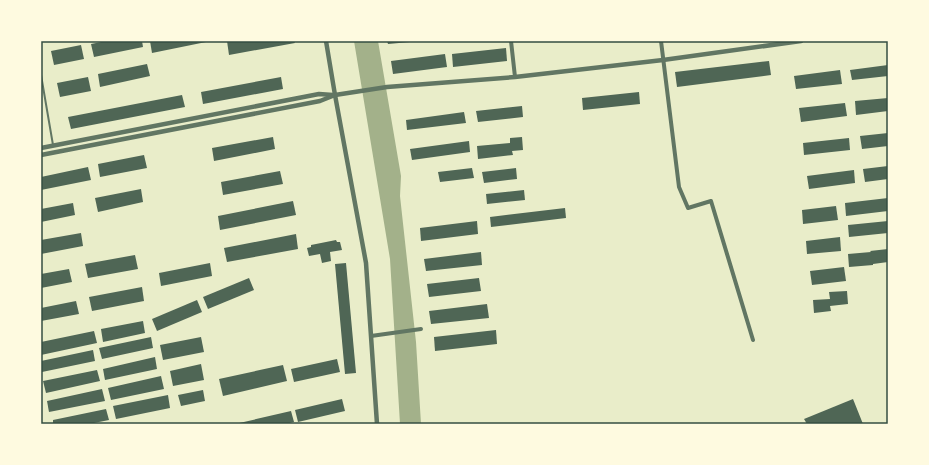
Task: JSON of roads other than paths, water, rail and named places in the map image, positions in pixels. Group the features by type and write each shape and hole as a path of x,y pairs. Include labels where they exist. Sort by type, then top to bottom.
{"street":[{"path":"326,41 366,263 377,424"},
{"path":"511,41 515,77"},
{"path":"661,41 679,187 688,208 711,201 753,340"},
{"path":"41,148 319,94 335,95 387,87 515,77 663,60 801,41"},
{"path":"41,155 320,101 335,95"},
{"path":"371,336 421,330"}],"lane":[{"path":"41,75 54,146"}]}
